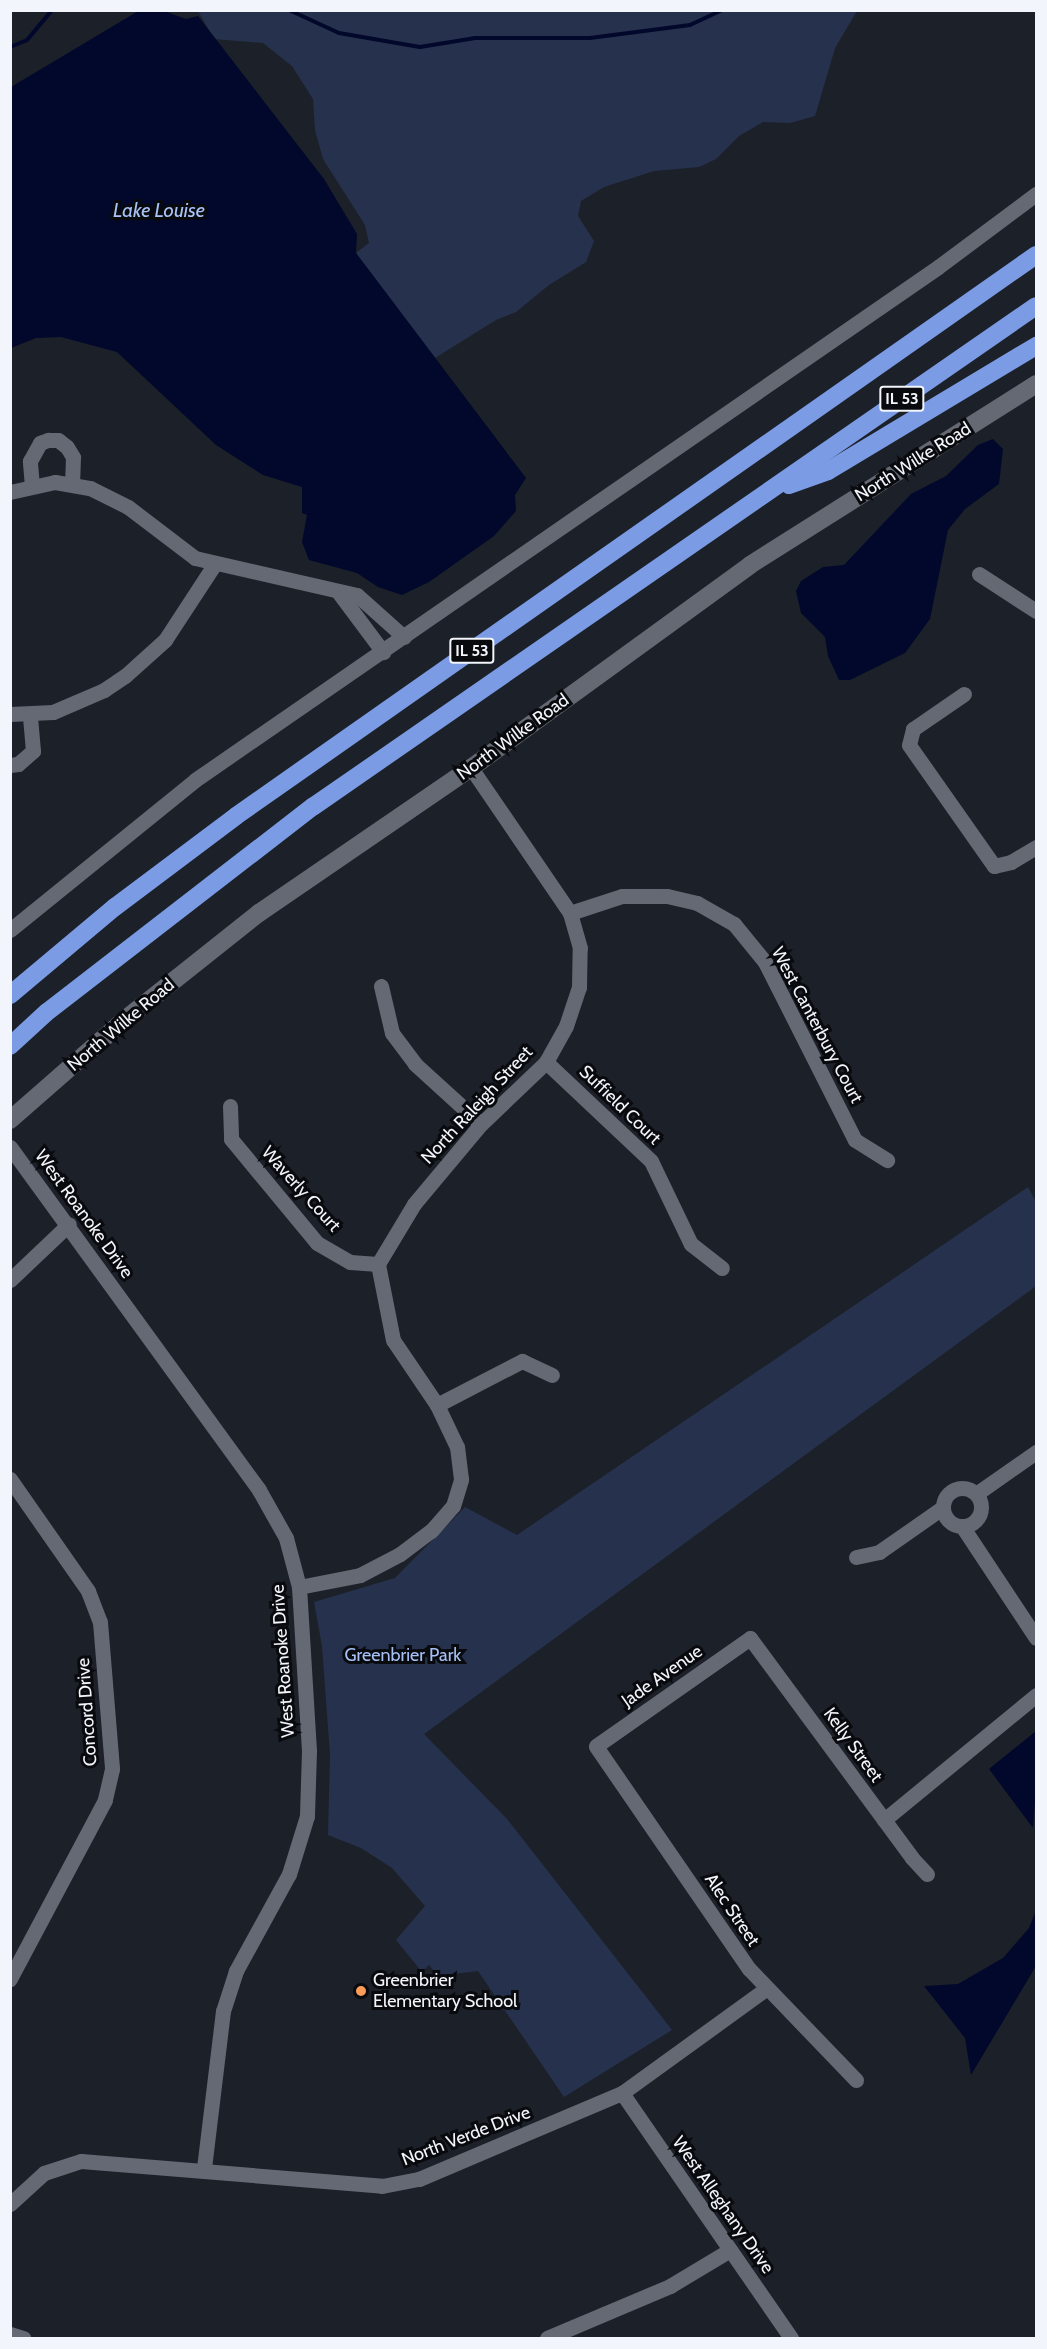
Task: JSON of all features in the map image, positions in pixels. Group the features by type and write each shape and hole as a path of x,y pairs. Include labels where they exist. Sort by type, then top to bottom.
{"highway":[{"path":"944,320 1036,247"},
{"name":"IL 53","path":"10,995 115,907 236,816 1036,255"},
{"name":"IL 53","path":"10,1046 47,1012 314,806 1036,306"},
{"path":"768,492 828,471 1036,346"}],"street":[{"path":"10,930 195,780 938,267 1036,194"},
{"name":"North Wilke Road","path":"10,1120 123,1021 260,913 471,768 750,565 1036,384"},
{"path":"32,486 30,461 40,443 48,440 58,440 67,447 73,457 72,482"},
{"path":"10,492 32,486 72,482 128,507 195,558 214,565 357,595 404,637"},
{"path":"10,714 53,712 104,690 125,676 165,640 214,565"},
{"path":"979,574 1036,608"},
{"path":"339,593 383,652"},
{"path":"964,694 913,729 909,745 994,866 1011,862 1036,847"},
{"path":"10,765 18,764 33,751 30,714"},
{"name":"North Raleigh Street","path":"378,1264 414,1204 481,1124 546,1062 566,1026 579,987 580,948 570,913 471,768"},
{"name":"West Canterbury Court","path":"570,913 622,896 667,896 697,903 734,924 765,962 855,1140 887,1160"},
{"path":"381,986 392,1034 416,1064 481,1124"},
{"name":"Suffield Court","path":"546,1062 651,1161 691,1244 722,1268"},
{"name":"Waverly Court","path":"230,1106 231,1139 317,1243 350,1262 378,1264"},
{"name":"West Roanoke Drive","path":"10,1147 69,1224 259,1490 286,1538 299,1587 309,1751 308,1816 289,1874 236,1971 223,2011 204,2169"},
{"path":"10,1280 69,1224"},
{"path":"299,1587 360,1575 390,1559 431,1531 453,1506 461,1479 458,1447 437,1405 393,1340 378,1264"},
{"path":"437,1405 522,1361 552,1375"},
{"path":"976,1494 1036,1452"},
{"name":"Concord Drive","path":"10,1479 88,1591 99,1622 112,1769 105,1800 10,1979"},
{"path":"962,1526 978,1518 981,1505 976,1494 966,1488 952,1490 944,1498 942,1508 946,1518 962,1526 1036,1638"},
{"path":"856,1557 879,1552 942,1508"},
{"name":"Jade Avenue","path":"596,1746 750,1638"},
{"name":"Kelly Street","path":"750,1638 927,1874"},
{"path":"885,1820 1036,1695"},
{"name":"Alec Street","path":"596,1746 749,1969 856,2080"},
{"name":"North Verde Drive","path":"12,2199 44,2173 81,2161 204,2169 382,2186 419,2179 622,2093 767,1988"},
{"name":"West Alleghany Drive","path":"622,2093 791,2338"},
{"path":"547,2338 670,2286 730,2250"},
{"path":"10,2334 23,2338"}],"green space":[{"path":"198,11 857,11 835,48 815,116 790,123 763,122 739,136 716,159 699,167 654,171 604,187 581,201 578,216 594,241 586,262 549,285 516,312 496,320 435,358 356,253 369,243 365,225 323,159 315,130 313,99 292,66 263,43 214,39"},
{"name":"Greenbrier Park","path":"1028,1187 1036,1202 1036,1286 424,1734 507,1819 672,2030 564,2097 478,1971 438,1976 429,1965 422,1972 396,1940 425,1906 392,1868 361,1848 328,1835 330,1755 322,1646 314,1602 395,1578 465,1507 517,1535"}],"water":[{"name":"Lake Louise","path":"140,10 164,11 186,19 198,16 324,179 357,234 356,253 526,478 515,495 516,511 494,536 429,582 402,595 378,587 357,573 309,560 302,542 307,515 302,513 302,487 263,475 216,445 117,352 61,337 36,338 11,348 11,87"},
{"path":"993,439 1003,449 999,484 965,509 948,530 930,619 905,653 850,680 839,680 828,656 825,637 801,613 796,591 801,581 823,567 844,565 911,494 946,476 978,445"},
{"path":"1036,1731 1036,1788 1033,1828 989,1769"},
{"path":"1036,1910 1036,1966 971,2075 965,2038 924,1986 958,1984 1003,1958 1029,1928"}],"waterway":[{"path":"10,47 27,40 52,10"},
{"path":"289,10 339,33 420,47 475,38 590,38 690,25 722,10"}],"place":[{"name":"Greenbrier Elementary School","path":"361,1991"}]}
